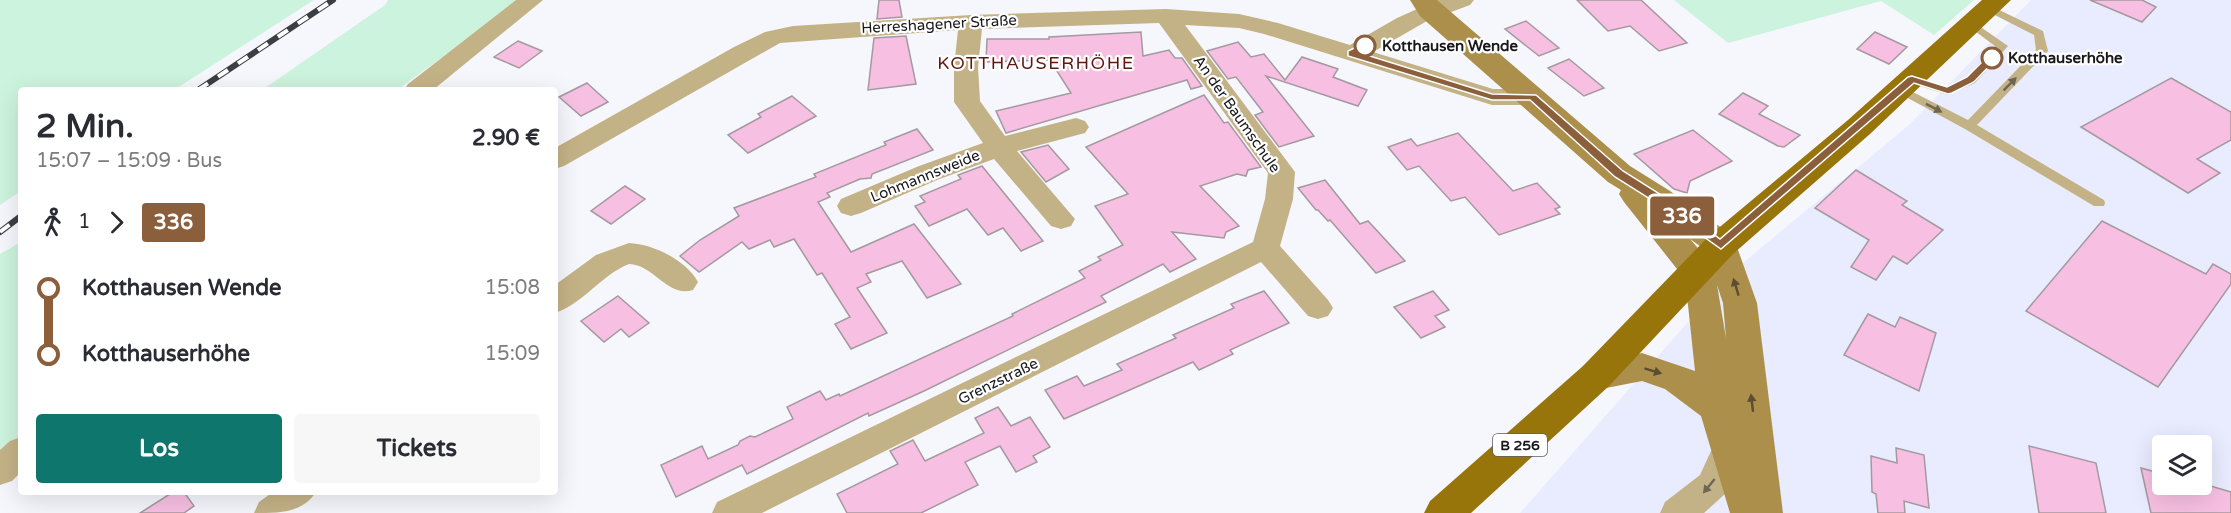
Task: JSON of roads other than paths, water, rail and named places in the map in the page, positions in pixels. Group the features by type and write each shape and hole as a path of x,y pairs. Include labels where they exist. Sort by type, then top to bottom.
{"main road":[{"name":"B 256","path":"1444,513 1596,376 1721,245 1906,85 1987,11"}],"street":[{"path":"421,87 531,0"},
{"path":"1352,54 1426,5 1462,0"},
{"path":"1426,5 1619,174 1659,199 1721,245 1740,303 1763,513"},
{"name":"Herreshagener Straße","path":"558,158 694,79 773,37 831,29 1166,16 1239,21 1270,28 1492,97 1532,97"},
{"name":"An der Baumschule","path":"1166,16 1281,172 1279,199 1265,248"},
{"name":"Lohmannsweide","path":"971,22 966,67 967,102 999,147 1061,219"},
{"name":"Lohmannsweide","path":"851,206 928,173 999,147 1076,127"},
{"path":"1619,174 1696,270 1705,305 1717,407 1750,513"},
{"path":"1265,248 1318,308"},
{"name":"Grenzstraße","path":"729,513 1265,248"},
{"path":"558,300 602,265 621,254 636,253 649,258 683,282"},
{"path":"1670,298 1705,305 1742,330"},
{"path":"1596,376 1642,368 1677,378 1717,407"},
{"path":"1677,513 1713,484 1728,448"},
{"path":"0,471 18,454"},
{"path":"271,513 295,495"}],"lane":[{"path":"1906,85 1948,91 1971,80 2002,46 1987,11"},
{"path":"1969,126 2042,51 2039,33 1987,11"},
{"path":"1906,85 1969,126 2099,203"}],"railway":[{"path":"202,87 333,0"},
{"path":"0,232 18,218"}],"place":[{"name":"Kotthausen Wende","path":"1365,46"},
{"name":"Kotthauserhöhe","path":"1992,58"}],"district":[{"name":"KOTTHAUSERHÖHE","path":"1036,63"}]}
